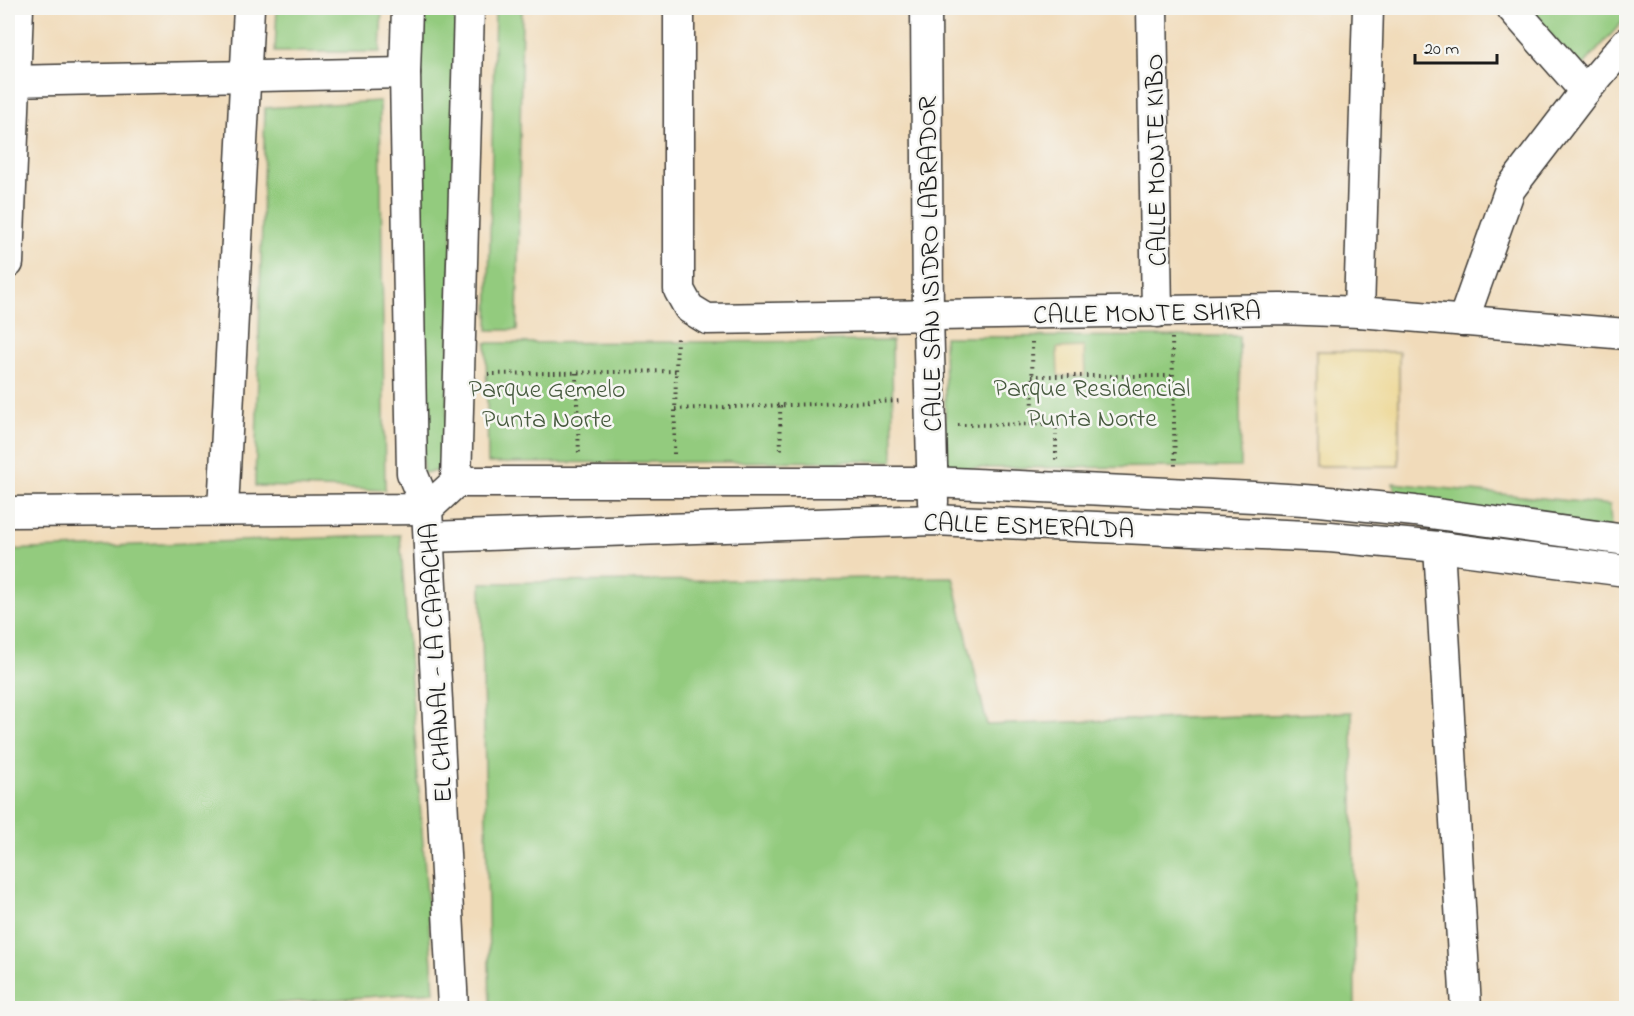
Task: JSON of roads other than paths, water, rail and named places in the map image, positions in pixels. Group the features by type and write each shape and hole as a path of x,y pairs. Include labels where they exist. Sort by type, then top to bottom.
{"street":[{"path":"8,263 11,81 18,8"},
{"path":"223,509 249,8"},
{"path":"407,8 405,73 412,473 428,523"},
{"path":"456,482 469,8"},
{"name":"CALLE MONTE SHIRA","path":"679,8 679,290 689,308 707,319 1281,309 1359,312 1626,333"},
{"name":"CALLE SAN ISIDRO LABRADOR","path":"926,8 928,315 934,520"},
{"name":"CALLE MONTE KIBO","path":"1152,8 1164,311"},
{"path":"1359,312 1368,8"},
{"path":"1512,8 1585,91"},
{"path":"1463,321 1510,189 1585,91 1626,43"},
{"path":"11,81 405,73"},
{"name":"EL CHANAL - LA CAPACHA","path":"445,1008 428,523 456,482"},
{"name":"CALLE ESMERALDA","path":"456,482 932,482 1056,488 1332,502 1626,540"},
{"name":"CALLE ESMERALDA","path":"8,512 223,509 428,523 934,520 1330,537 1439,547 1626,571"},
{"path":"1439,547 1466,1008"}],"park label":[{"name":"Parque Residencial Punta Norte","path":"1092,402"},
{"name":"Parque Gemelo Punta Norte","path":"547,403"}]}
